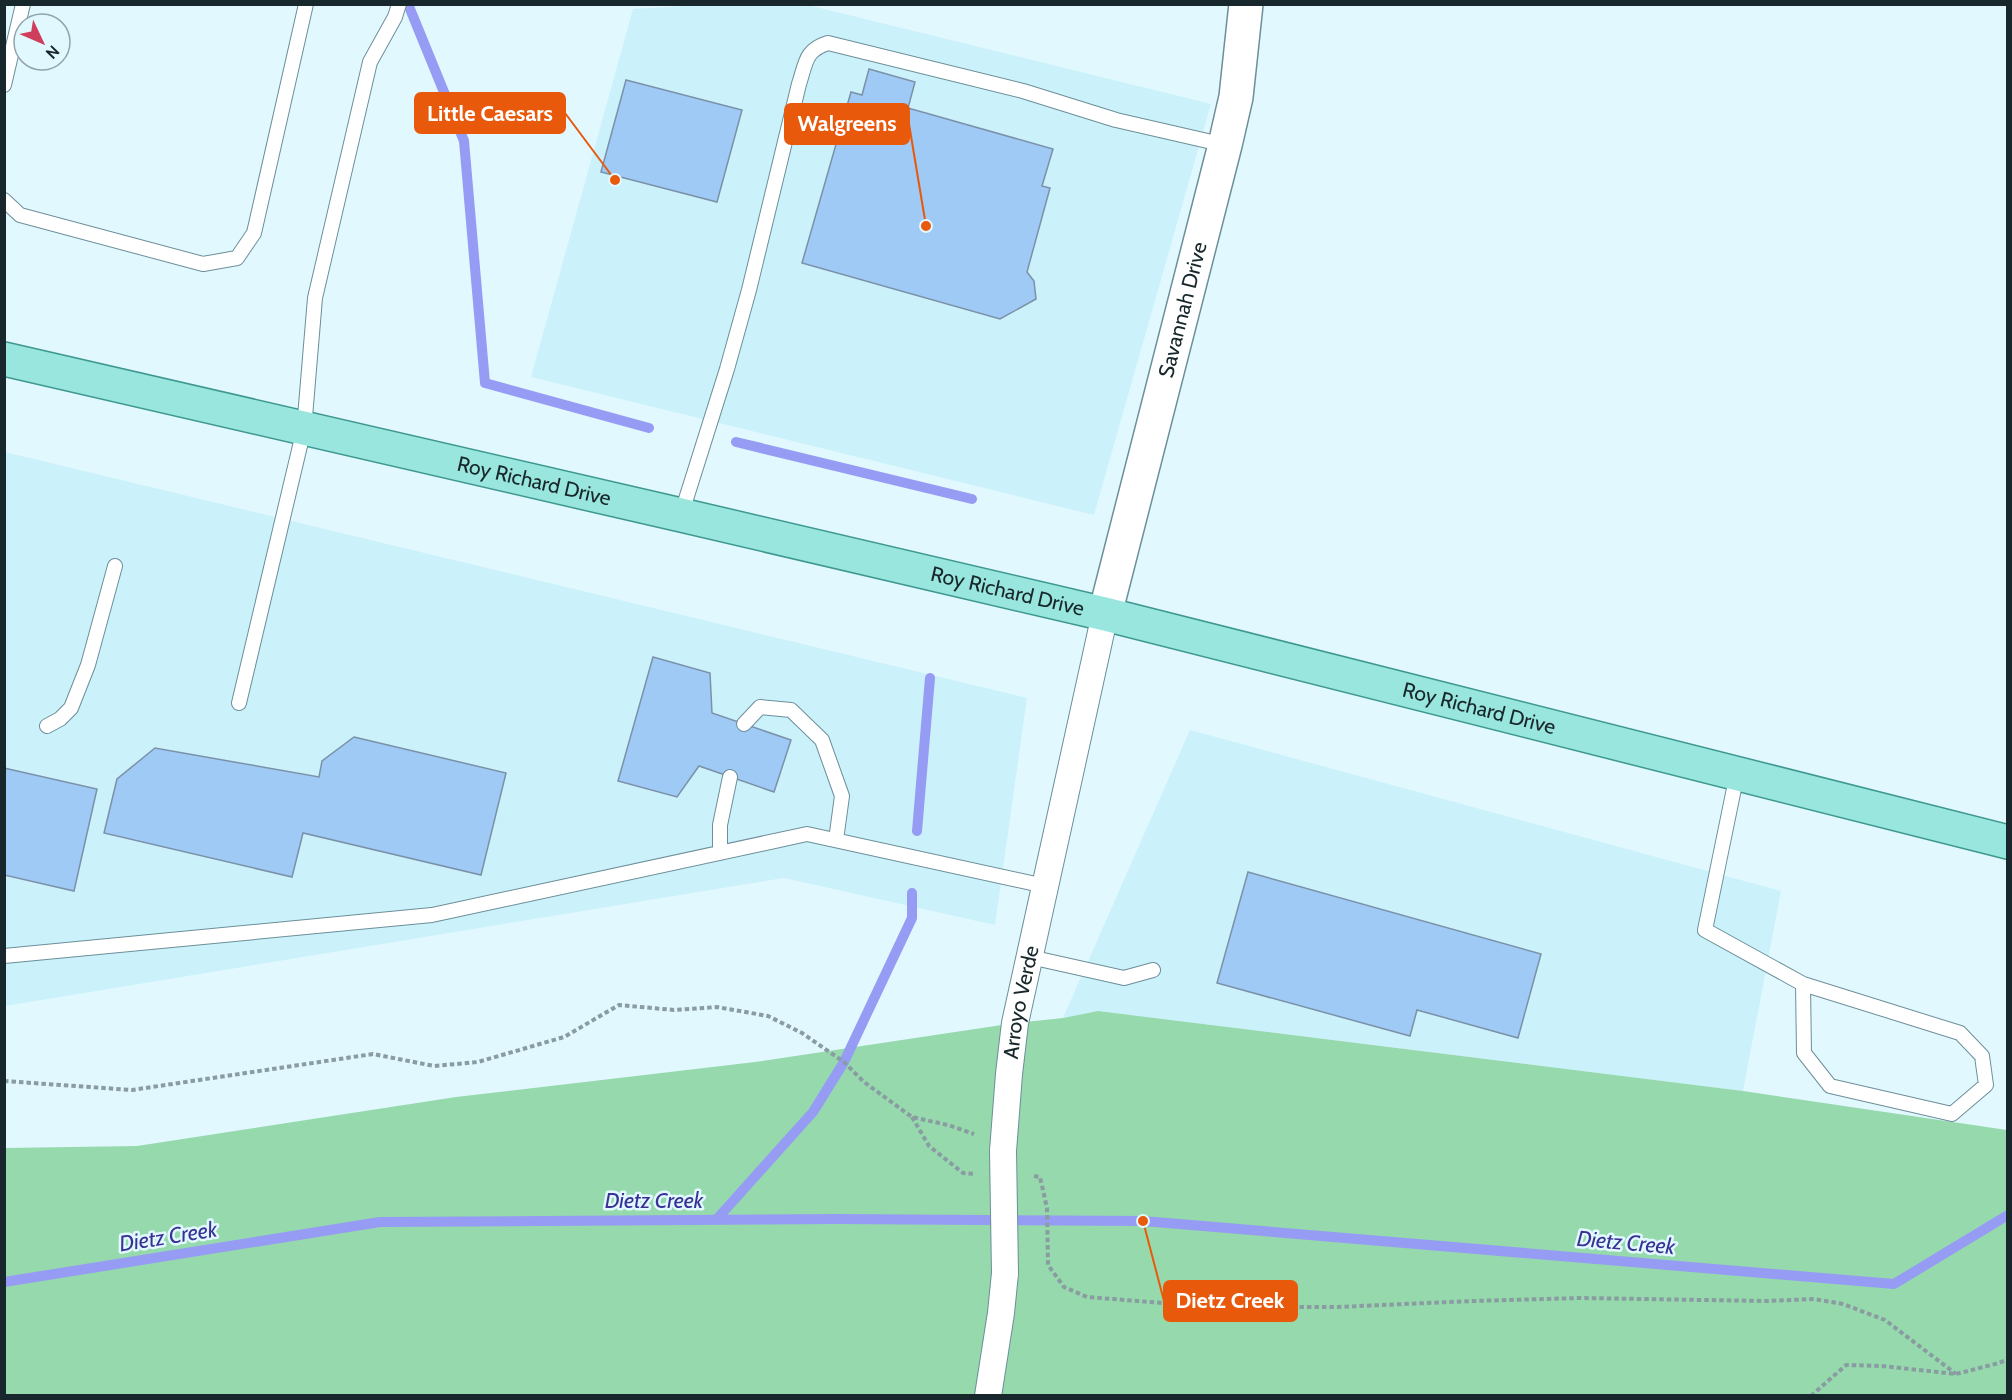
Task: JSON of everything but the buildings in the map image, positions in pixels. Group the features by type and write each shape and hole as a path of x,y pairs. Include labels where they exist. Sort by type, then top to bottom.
{"main road":[{"name":"Roy Richard Drive","path":"4,359 681,514 1104,615 2007,842"}],"street":[{"name":"Savannah Drive","path":"1104,615 1226,145 1236,98 1246,4"},
{"name":"Arroyo Verde","path":"988,1395 1005,1273 1003,1150 1015,1023 1104,615"}],"lane":[{"path":"4,85 23,4"},
{"path":"4,200 20,215 203,264 237,258 254,233 306,4"},
{"path":"239,703 304,429 315,298 370,62 395,17 399,4"},
{"path":"681,514 727,369 749,290 799,84 807,59 815,47 828,42 1023,91 1116,120 1226,145"},
{"path":"47,726 60,719 71,708 88,665 115,566"},
{"path":"744,724 760,707 791,710 822,740 842,796 836,840"},
{"path":"1737,774 1705,930 1803,984 1960,1033 1982,1056 1986,1085 1952,1114 1830,1086 1804,1053 1803,984"},
{"path":"720,853 720,825 730,777"},
{"path":"4,956 432,915 807,834 1045,886"},
{"path":"1030,957 1124,978 1153,970"}],"path":[{"path":"4,1082 132,1090 373,1054 434,1066 478,1062 564,1037 619,1005 674,1010 717,1007 768,1016 785,1024 844,1062 864,1082 912,1117 978,1135 1003,1150"},
{"path":"1087,1297 1213,1308 1338,1308 1581,1298 1766,1301 1814,1299 1843,1304 1885,1320 1956,1374"},
{"path":"1811,1395 1846,1365 1882,1366 1956,1374 2007,1359"}],"shaded area":[{"path":"715,4 808,5 1211,104 1094,515 531,377 633,9"},
{"path":"5,452 1027,698 995,925 784,878 5,1006"},
{"path":"1190,730 1781,891 1743,1091 1098,1011 1063,1018"}],"green space":[{"path":"1098,1011 1743,1091 2007,1130 2007,1395 5,1395 4,1148 137,1146 456,1097 755,1062"}],"waterway":[{"path":"408,4 464,141 485,383 649,428"},
{"path":"736,442 972,499"},
{"path":"917,831 930,678"},
{"path":"716,1220 813,1112 844,1062 912,918 912,893"},
{"name":"Dietz Creek","path":"4,1282 380,1222 837,1219 1143,1221 1894,1284 2008,1215"}],"place":[{"name":"Little Caesars","path":"615,180"},
{"name":"Walgreens","path":"926,226"},
{"name":"Dietz Creek","path":"1143,1221"}]}
